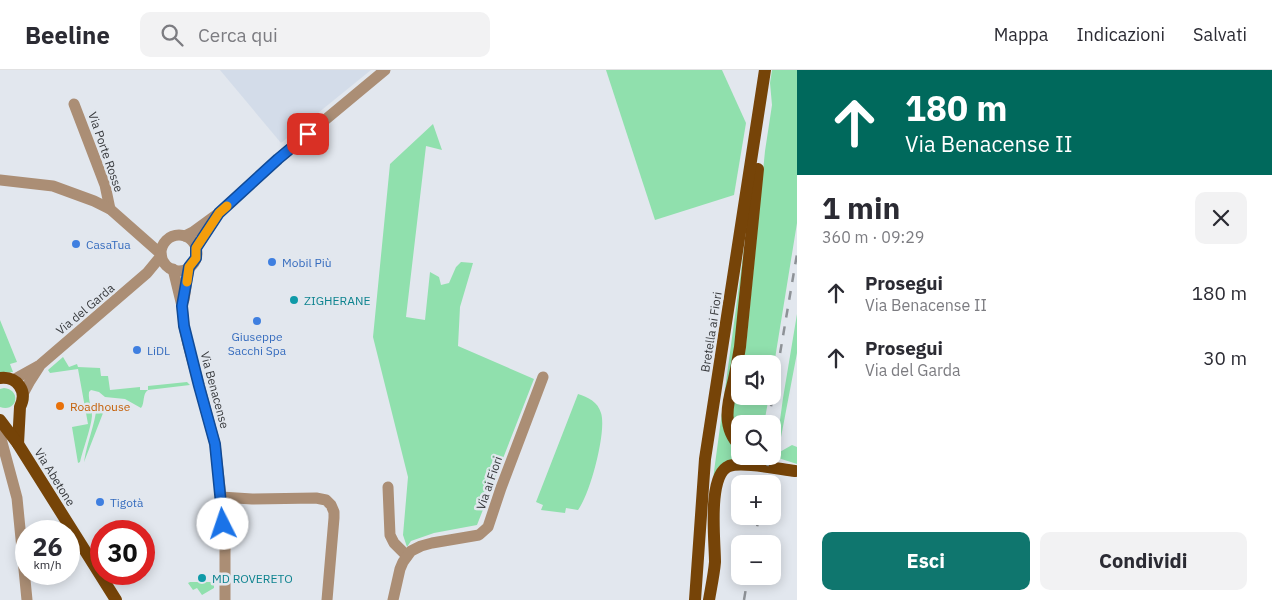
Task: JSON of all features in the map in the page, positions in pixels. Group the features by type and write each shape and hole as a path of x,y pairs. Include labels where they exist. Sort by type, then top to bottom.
{"main road":[{"path":"731,432 727,421 727,412 741,338 760,150 764,75"},
{"name":"Bretella ai Fiori","path":"695,600 706,459 764,75"},
{"path":"0,378 9,378 21,388 22,400 18,444"},
{"path":"0,414 12,413 22,400"},
{"name":"Via Abetone","path":"0,420 18,444 116,600"},
{"path":"709,600 715,564 714,507 719,476 722,471 735,465 796,471"},
{"path":"776,465 796,471"}],"street":[{"path":"185,236 219,213 278,159 386,70"},
{"name":"Via Porte Rosse","path":"74,104 105,185 110,209"},
{"name":"Via Porte Rosse","path":"0,180 53,186 94,201 110,209 149,243 162,251"},
{"path":"196,248 219,213"},
{"path":"182,306 189,267 196,258 196,248 191,240 185,236 172,236 162,251 163,262 170,268 181,270 189,267"},
{"name":"Via del Garda","path":"13,380 40,365 147,274 162,251"},
{"path":"170,268 182,306"},
{"name":"Via del Garda","path":"147,274 170,268"},
{"name":"Via Benacense","path":"182,306 184,326 215,444 225,542 225,600"},
{"name":"Via del Garda","path":"22,400 30,381 40,365"},
{"name":"Via ai Fiori","path":"407,556 414,549 421,546 479,535 488,527 543,377"},
{"path":"0,435 17,498 27,600"},
{"path":"388,487 390,535 394,543 407,556 400,569 393,600"},
{"path":"221,497 252,499 316,498 326,500 334,512 327,600"}],"shaded area":[{"path":"220,70 371,70 281,143"}],"green space":[{"path":"606,70 722,70 746,123 734,195 655,220"},
{"path":"772,70 797,70 797,223 776,355 744,355 765,151 772,105 770,83"},
{"path":"433,124 442,150 426,146 406,317 425,320 430,272 439,277 441,285 449,283 456,267 461,262 473,263 460,307 458,346 534,379 477,525 434,533 411,541 407,547 403,535 408,477 373,337 390,164"},
{"path":"745,241 734,355 731,355 731,405 733,405 733,415 731,415 731,462 723,463 717,469 713,479"},
{"path":"797,314 797,353 781,437 783,398"},
{"path":"0,320 17,362 10,364 13,372 0,373"},
{"path":"63,357 69,367 77,364 78,367 100,368 101,376 108,376 110,390 140,387 140,390 148,390 141,408 125,399 105,397 99,392 91,390 89,392 92,413 91,421 80,462 78,463 72,427 88,424 78,369 50,373 48,370"},
{"path":"187,382 190,385 148,390 148,386"},
{"path":"0,389 10,390 15,396 13,404 6,408 0,407"},
{"path":"578,394 598,406 602,422 600,448 588,491 578,510 566,508 565,513 541,510 543,505 536,502"},
{"path":"97,405 105,408 84,462 95,420"},
{"path":"733,405 767,405 766,415 733,415"},
{"path":"792,445 797,447 797,464 781,459 781,451"},
{"path":"214,582 214,588 202,595 197,588 193,590 188,583"}],"railway":[{"path":"770,415 797,254"},
{"path":"766,475 768,465"},
{"path":"756,535 757,525"},
{"path":"744,600 746,585"}],"slow traffic":[{"path":"187,282 189,267 196,258 196,248 219,213 227,206"}],"place":[{"name":"CasaTua","path":"76,244"},
{"name":"Mobil Più","path":"272,262"},
{"name":"ZIGHERANE","path":"294,300"},
{"name":"Giuseppe Sacchi Spa","path":"257,321"},
{"name":"LiDL","path":"137,350"},
{"name":"Roadhouse","path":"60,406"},
{"name":"Tigotà","path":"100,502"},
{"name":"MD ROVERETO","path":"202,578"}],"route":[{"path":"223,524 215,444 184,326 182,306 189,267 196,258 196,248 219,213 308,134"}]}
